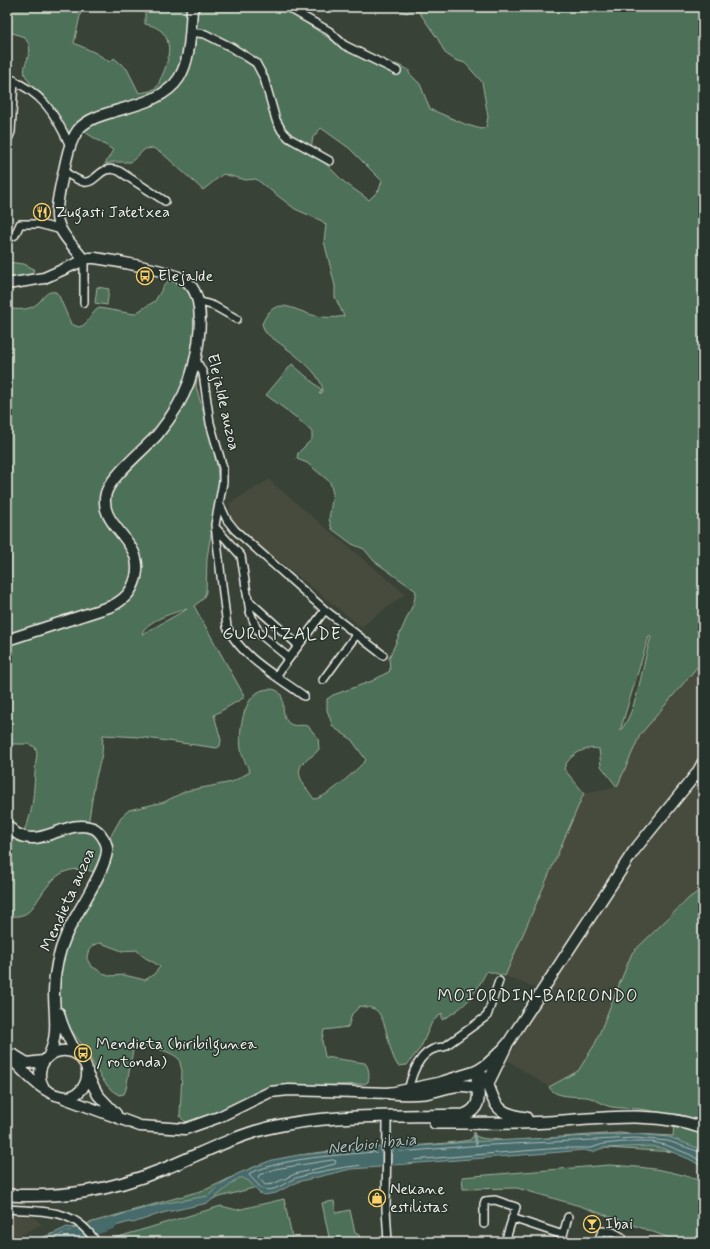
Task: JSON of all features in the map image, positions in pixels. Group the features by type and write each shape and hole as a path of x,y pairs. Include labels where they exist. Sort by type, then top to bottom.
{"main road":[{"path":"488,1083 506,1046"},
{"path":"477,1071 488,1083 494,1101 509,1114 529,1118 583,1120"},
{"path":"7,1194 23,1196 80,1194 113,1186 164,1168 242,1136 284,1125 360,1118 464,1115 472,1112 477,1107 479,1097 477,1088 477,1071"},
{"path":"390,1093 409,1094 426,1092 458,1084 467,1084 477,1088"},
{"path":"302,1123 510,1123 643,1117 681,1122 703,1128"}],"street":[{"path":"84,303 84,260 58,229 56,211 70,146 78,130 88,122 143,103 164,92 178,78 185,62 192,10 194,7"},
{"path":"288,7 329,31 344,45 397,71"},
{"path":"190,32 205,34 256,63 264,78 276,120 282,131 289,138 330,161"},
{"path":"7,141 11,132 10,79 31,89 39,96 52,112 70,146"},
{"path":"64,172 82,182 87,182 105,170 112,168 165,201"},
{"path":"7,239 15,235 20,224 39,224 58,229"},
{"name":"Elejalde auzoa","path":"84,260 95,258 174,275 187,282 198,301 200,315 195,358 202,373 210,423 221,459 223,482 220,505 216,515 216,528 228,627 233,639 244,651 304,696"},
{"path":"7,284 44,278 84,260"},
{"path":"198,301 214,306 237,319"},
{"path":"7,640 112,606 124,600 133,586 138,567 134,550 109,519 106,507 106,494 110,483 158,433 177,407 188,383 195,358"},
{"path":"220,505 226,520 235,530 324,610 383,655"},
{"path":"216,528 241,556 248,600 253,620 261,635 289,658"},
{"path":"248,600 298,645"},
{"path":"276,676 324,610"},
{"path":"323,680 356,635"},
{"path":"7,1054 47,1091 58,1097 140,1126 185,1129 219,1117 270,1092 289,1090 390,1093 408,1091 477,1071 494,1058 506,1046 633,852 698,773 703,762"},
{"name":"Mendieta auzoa","path":"7,825 19,835 35,838 76,826 93,828 103,838 107,850 100,871 61,947 57,962 54,990 56,1030 55,1041 46,1058"},
{"path":"408,1091 416,1067 426,1054 435,1047 444,1047 450,1044 486,1016 500,981"},
{"path":"54,990 60,1017 78,1055 85,1063 87,1074 92,1085 105,1104 122,1119"},
{"path":"7,1050 27,1062 46,1058 64,1050 78,1055"},
{"path":"46,1058 40,1077 47,1091"},
{"path":"64,1098 80,1091 86,1080 87,1074"},
{"path":"387,1123 386,1209 388,1242"},
{"path":"484,1224 485,1201 495,1200 516,1207 505,1242"},
{"path":"7,1209 48,1211 58,1213 78,1222 86,1229 96,1242"},
{"path":"512,1218 563,1234 568,1217"},
{"path":"598,1242 602,1231 613,1232 622,1237 621,1242"}],"shaded area":[{"path":"270,479 271,482 405,594 361,627 276,558 269,555 235,523 232,518 230,503"},
{"path":"703,660 703,888 689,898 632,953 595,1044 578,1071 549,1087 507,1060 545,992 505,976 584,793 617,787 640,735"},
{"path":"7,1215 33,1217 42,1224 7,1242"}],"green space":[{"path":"7,7 82,7 74,43 96,53 110,62 114,58 127,69 139,93 151,91 157,87 168,59 169,51 166,37 161,31 145,24 145,7 282,7 366,61 379,66 396,64 409,70 409,73 420,84 430,109 467,125 482,129 486,127 488,117 482,82 465,63 455,60 445,53 438,39 419,12 410,11 407,13 401,11 401,7 703,7 703,660 640,735 617,787 601,766 599,749 594,748 583,750 573,756 566,764 564,769 584,793 505,976 487,971 469,1000 464,1005 442,1020 442,1013 432,1022 421,1047 407,1065 398,1066 394,1060 384,1023 378,1012 374,1009 360,1006 352,1014 348,1027 324,1030 322,1040 325,1057 365,1063 368,1069 369,1077 368,1082 364,1084 289,1087 188,1122 180,1115 182,1071 179,1059 170,1053 157,1049 138,1048 133,1050 124,1094 119,1095 104,1082 84,1048 68,1026 63,1017 58,999 57,980 65,943 95,872 77,869 64,872 52,881 26,914 7,917 7,819 16,827 24,830 28,822 31,814 37,754 35,747 28,744 7,744 7,308 27,309 38,303 47,293 56,292 71,324 79,327 85,324 93,313 99,308 134,314 155,301 165,284 171,279 198,291 202,296 206,310 206,320 196,386 211,439 217,466 219,486 207,558 206,592 203,599 194,606 245,697 214,715 221,740 220,746 217,748 139,737 103,735 102,754 95,781 88,825 108,841 122,816 129,810 164,802 186,791 232,782 250,772 243,758 240,741 242,722 248,703 260,691 269,689 276,690 280,693 286,720 292,725 308,726 318,738 319,749 305,761 300,770 300,775 304,785 314,799 327,794 342,783 366,760 351,739 333,727 327,710 327,699 333,695 372,681 390,671 389,658 414,602 416,591 374,561 364,549 352,544 332,529 329,519 333,494 330,482 307,463 297,459 298,453 312,439 312,432 297,418 266,395 292,364 322,390 319,394 323,392 321,383 316,375 300,359 265,332 262,324 266,316 275,307 280,306 286,306 320,316 344,316 335,297 335,286 324,241 326,225 322,221 295,209 256,179 246,180 223,174 203,190 162,153 153,148 145,149 131,162 114,162 105,164 113,150 77,127 65,139 25,75 24,70 30,48 28,43 24,37 7,31","holes":["321,128 349,148 382,181 379,190 369,200 344,182 311,149 313,137","187,609 142,634 144,629 154,621","649,636 651,637 639,686 631,711 620,731","101,943 122,951 137,950 160,967 153,975 145,980 124,975 108,976 91,966 87,959 88,953 95,945"]},
{"path":"7,262 24,264 34,269 32,275 7,288"},
{"path":"97,287 109,289 107,305 95,303"},
{"path":"703,888 703,1160 694,1153 570,1146 353,1161 54,1242 32,1242 51,1234 207,1189 258,1166 275,1160 299,1155 446,1143 470,1140 474,1135 482,1138 505,1141 619,1133 673,1136 674,1123 653,1111 620,1108 609,1106 586,1097 560,1095 552,1091 549,1087 578,1071 595,1044 632,953 689,898"},
{"path":"609,1165 657,1169 703,1182 703,1242 681,1242 580,1206 517,1188 463,1189 462,1177"},
{"path":"284,1199 293,1242 105,1241 221,1206 237,1210"},
{"path":"334,1201 336,1213 350,1210 355,1233 359,1235 361,1242 330,1242 322,1203"}],"water":[{"path":"635,1134 669,1137 703,1150 703,1167 689,1159 665,1149 652,1146 603,1148 592,1152 584,1150 393,1165 393,1148 470,1142"},
{"path":"381,1147 380,1167 351,1169 297,1182 276,1193 264,1195 259,1193 249,1181 239,1178 208,1203 162,1213 133,1223 129,1222 99,1231 94,1224 123,1214 161,1204 208,1196 220,1185 237,1174 272,1160 299,1155"},
{"path":"67,1227 77,1229 85,1238 76,1242 36,1242"}],"waterway":[{"path":"474,1133 476,1144"},
{"name":"Nerbioi ibaia","path":"364,1161 409,1157"},
{"name":"Nerbioi ibaia","path":"58,1242 112,1223"}],"place":[{"name":"Zugasti Jatetxea","path":"42,212"},
{"name":"Elejalde","path":"145,276"},
{"name":"Mendieta (biribilgunea / rotonda)","path":"83,1053"},
{"name":"Nekane estilistas","path":"377,1198"},
{"name":"Ibai","path":"592,1224"}],"district":[{"name":"GURUTZALDE","path":"282,634"},
{"name":"MOIORDIN-BARRONDO","path":"538,996"}]}
